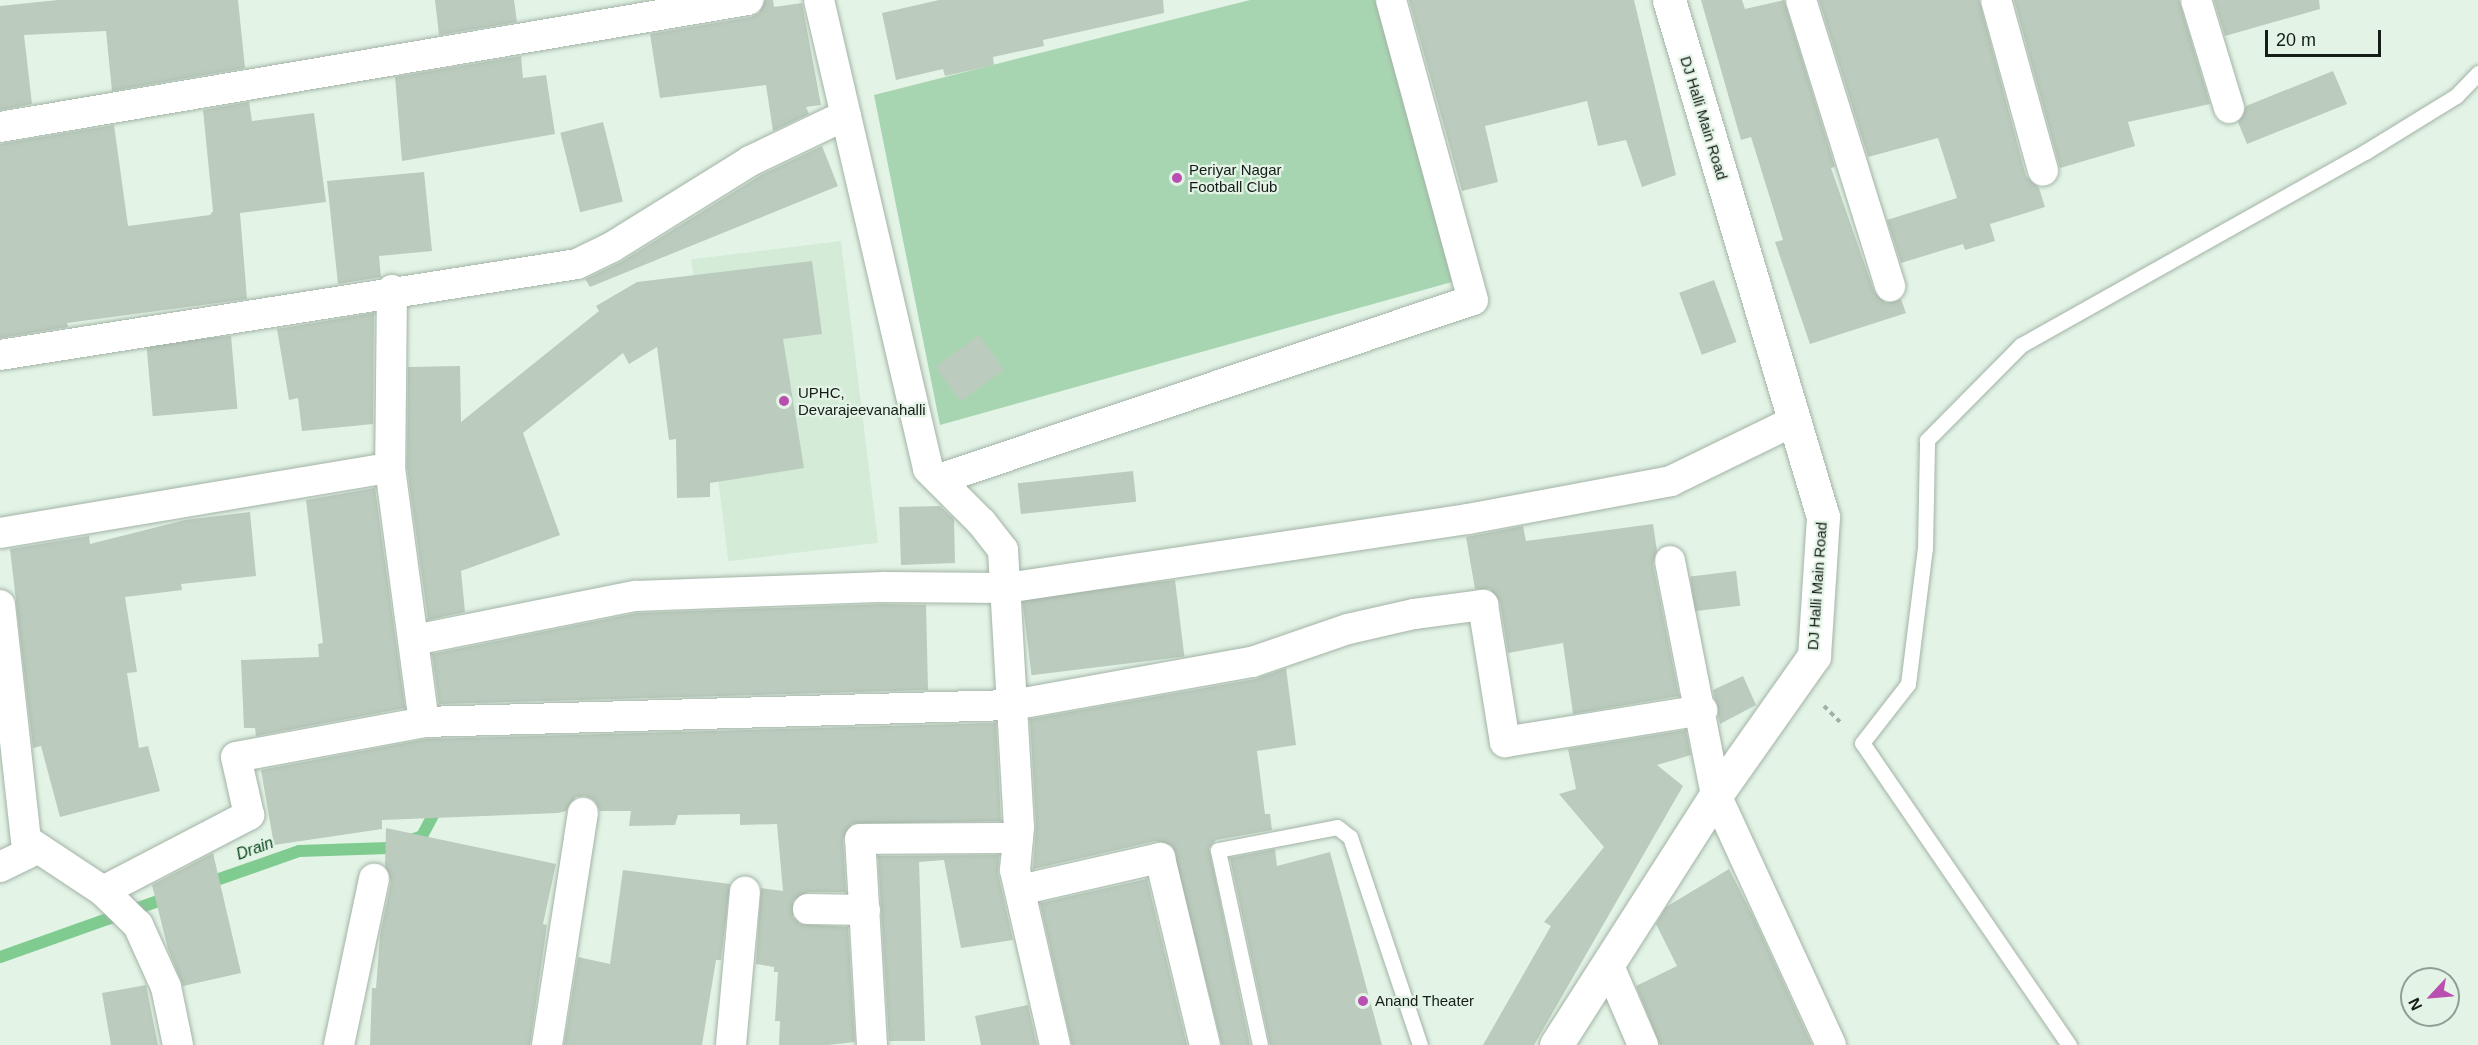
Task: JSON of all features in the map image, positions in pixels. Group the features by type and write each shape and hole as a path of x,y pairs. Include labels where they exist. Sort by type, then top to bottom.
{"street":[{"path":"0,127 748,0"},
{"path":"819,0 928,469 1004,550 1018,838 1016,870 1055,1045"},
{"path":"939,479 1473,300 1391,0"},
{"name":"DJ Halli Main Road","path":"1556,1045 1609,966 1716,795 1814,656 1823,517 1669,0"},
{"path":"1801,0 1890,286"},
{"path":"1996,0 2043,171"},
{"path":"2196,0 2229,108"},
{"path":"0,355 392,290 577,264 612,247 750,161 846,115"},
{"path":"392,290 390,468 424,722"},
{"path":"414,640 635,596 884,587 1006,588 1468,519 1671,481 1794,421"},
{"path":"0,533 390,468"},
{"path":"1670,561 1702,710 1716,795 1831,1045"},
{"path":"0,605 9,775 26,840 107,895 135,923 166,987 178,1045"},
{"path":"107,895 249,815 236,757 424,722 1012,705 1252,662 1348,629 1414,614 1483,605 1504,742 1702,710"},
{"path":"547,1045 583,813"},
{"path":"872,1045 860,839 1018,838"},
{"path":"0,867 37,849"},
{"path":"1020,890 1160,858 1205,1045"},
{"path":"339,1045 374,879"},
{"path":"731,1045 745,892"},
{"path":"808,909 865,910"},
{"path":"1609,966 1643,1045"}],"lane":[{"path":"2069,1045 1862,743 1908,684 1925,548 1928,440 2021,345 2365,152 2456,96 2478,73"},
{"path":"1260,1045 1218,850 1337,827 1350,837 1420,1045"}],"path":[{"path":"1798,679 1862,743"}],"shaded area":[{"name":"UPHC, Devarajeevanahalli","path":"841,241 878,543 728,561 691,259"}],"green space":[{"name":"Periyar Nagar Football Club","path":"1250,0 1377,0 1452,282 940,425 874,95"}],"building":[{"path":"58,0 238,0 245,68 112,91 106,31 24,35 32,104 0,110 0,6"},
{"path":"435,0 514,0 517,22 439,35"},
{"path":"765,0 773,0 774,7 802,3 821,105 806,107 809,114 773,131 766,85 660,98 650,34 751,17 759,13"},
{"path":"939,0 1163,0 1164,13 1043,40 1044,46 993,57 994,65 945,76 943,69 896,80 882,13"},
{"path":"1409,0 1634,0 1676,175 1642,187 1626,140 1598,146 1587,101 1485,126 1498,182 1462,191"},
{"path":"1701,0 1742,0 1745,9 1784,0 1835,167 1831,168 1874,291 1886,303 1901,299 1906,313 1810,344 1775,242 1783,240 1751,137 1741,140"},
{"path":"1819,0 1979,0 2026,176 2039,188 2045,207 1990,224 1995,241 1965,250 1963,244 1901,263 1887,220 1957,198 1938,138 1868,157"},
{"path":"2014,0 2179,0 2210,104 2128,122 2135,146 2060,168"},
{"path":"2214,0 2319,0 2320,9 2225,36"},
{"path":"521,56 523,78 546,75 555,134 402,161 395,77"},
{"path":"2333,71 2347,104 2247,144 2238,122 2246,106"},
{"path":"249,102 252,121 314,113 326,202 240,213 247,299 67,323 68,327 0,338 0,144 114,125 128,226 210,215 213,211 203,110"},
{"path":"603,122 623,202 580,212 560,133"},
{"path":"822,146 838,186 590,287 585,279 621,262 761,175"},
{"path":"424,172 432,251 379,256 381,277 338,284 327,181"},
{"path":"812,261 822,334 783,339 804,468 710,483 710,497 677,498 676,439 669,440 657,347 629,364 623,353 523,433 560,535 461,571 465,612 428,620 407,467 408,367 460,366 461,422 599,311 596,306 637,282"},
{"path":"1714,280 1737,342 1702,355 1679,293"},
{"path":"374,313 373,424 302,431 298,398 289,400 277,329"},
{"path":"979,335 1004,370 961,402 935,367"},
{"path":"231,336 237,409 153,416 146,343"},
{"path":"1133,471 1136,502 1021,514 1018,483"},
{"path":"375,488 405,708 256,736 255,728 244,728 241,660 319,657 318,644 323,643 306,500"},
{"path":"940,506 954,519 955,563 901,565 899,507"},
{"path":"250,512 256,576 181,584 182,590 125,597 137,672 127,673 139,748 148,746 160,791 60,817 41,746 33,748 10,549 89,536 90,544 185,520"},
{"path":"1653,524 1657,551 1653,564 1679,696 1573,714 1563,643 1508,653 1500,602 1490,589 1475,589 1466,537 1523,526 1526,541"},
{"path":"1736,571 1740,606 1695,611 1690,577"},
{"path":"1175,580 1184,656 1032,675 1022,599"},
{"path":"884,604 926,605 928,690 439,704 432,654 637,613"},
{"path":"1286,668 1296,745 1257,751 1265,814 1270,814 1272,830 1216,840 1209,848 1250,1045 1222,1045 1172,846 1156,841 1033,869 1036,826 1030,719 1255,679"},
{"path":"1743,676 1756,705 1720,724 1713,690"},
{"path":"996,723 1001,821 852,824 843,839 846,892 808,892 793,901 793,917 800,924 848,927 855,1042 828,1045 779,1045 780,1021 775,1021 778,972 774,972 774,967 756,964 761,888 783,891 777,824 740,825 740,814 678,815 675,825 629,826 631,811 600,811 594,800 585,796 576,797 566,811 558,813 382,820 382,829 274,845 261,770 426,739"},
{"path":"1686,730 1691,755 1657,765 1683,786 1534,1045 1483,1045 1551,926 1544,922 1604,847 1559,794 1576,789 1568,749"},
{"path":"386,828 556,864 543,924 547,925 530,1045 370,1045 372,988 376,988 380,935 391,882 385,866"},
{"path":"1275,849 1277,866 1330,852 1382,1045 1270,1045 1230,858"},
{"path":"213,853 241,973 183,986 168,949 152,885"},
{"path":"999,855 998,873 1013,940 961,948 944,860 919,862 925,1041 889,1041 878,856"},
{"path":"1729,869 1812,1045 1660,1045 1636,986 1677,966 1656,924 1666,907"},
{"path":"623,870 730,884 721,960 716,960 702,1045 564,1045 578,957 610,964"},
{"path":"1147,879 1187,1045 1072,1045 1040,903"},
{"path":"146,985 158,1045 111,1045 102,993"},
{"path":"1028,1005 1037,1045 981,1045 975,1016"}],"waterway":[{"name":"Drain","path":"205,884 299,851 388,848 422,836 439,804"},
{"name":"Drain","path":"0,957 172,896"}],"place":[{"name":"Periyar Nagar Football Club","path":"1177,178"},
{"name":"UPHC, Devarajeevanahalli","path":"784,401"},
{"name":"Anand Theater","path":"1363,1001"}]}
